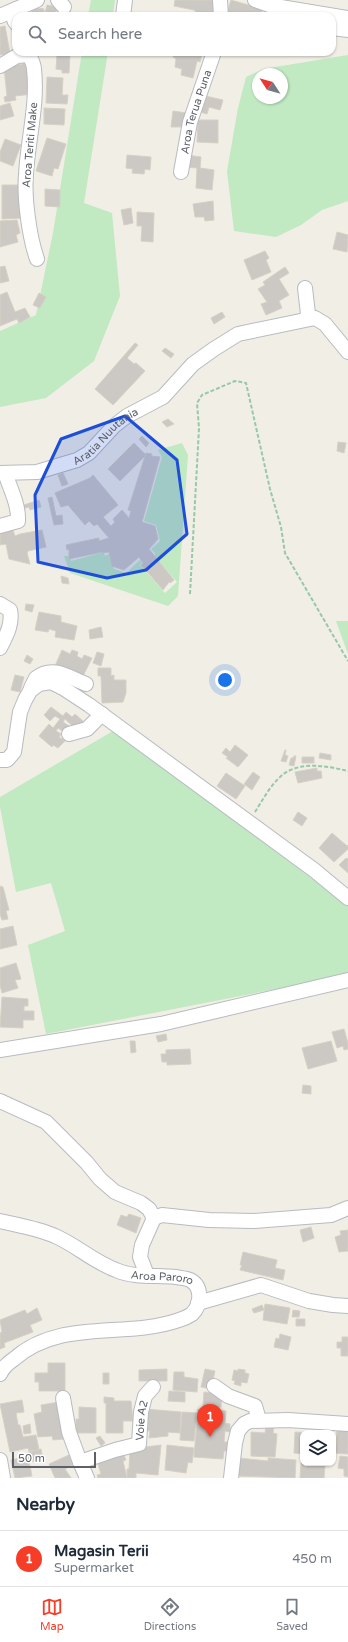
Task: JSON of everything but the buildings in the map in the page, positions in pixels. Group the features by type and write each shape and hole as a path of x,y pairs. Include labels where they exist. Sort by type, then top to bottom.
{"street":[{"path":"0,16 37,0"},
{"path":"124,12 125,0"},
{"path":"220,0 221,12"},
{"path":"263,1 318,12"},
{"path":"336,16 348,18"},
{"path":"336,28 348,30"},
{"name":"Aroa Teriti Make","path":"0,66 17,56"},
{"name":"Aroa Teriti Make","path":"30,56 34,68 35,94 25,193 32,245 37,259"},
{"name":"Aroa Terua Puna","path":"181,172 190,122 213,56"},
{"path":"306,288 308,314 306,319 315,318 320,320 348,352"},
{"name":"Aratia Nuutania","path":"2,473 37,472 65,464 89,453 114,426 127,416 163,397 193,364 238,334 306,319"},
{"path":"0,526 18,521 17,510 2,473"},
{"path":"0,604 10,610 12,617 9,630 0,648"},
{"path":"0,760 7,760 14,752 20,712 36,678 48,672 54,672 86,684"},
{"path":"30,691 39,684 51,682 64,688 102,714 314,870 348,898"},
{"path":"69,734 87,729 102,714"},
{"path":"0,1050 161,1024 348,980"},
{"path":"0,1101 46,1122 100,1179 115,1192 141,1203 149,1209 154,1218"},
{"path":"147,1275 140,1257 142,1246 154,1218 162,1215 210,1220 267,1220 331,1215 348,1208"},
{"name":"Aroa Paroro","path":"0,1220 55,1236 116,1271 188,1279 194,1282 198,1287 200,1295 193,1313 180,1320 162,1325 86,1331 62,1335 35,1344 19,1354 1,1370"},
{"path":"198,1303 261,1285 309,1300 333,1305 348,1306"},
{"name":"Voie A2","path":"80,1462 115,1450 139,1444 141,1412 144,1396 154,1386"},
{"path":"214,1386 228,1396 255,1406 259,1420"},
{"path":"63,1398 69,1432 87,1478"},
{"path":"231,1478 238,1430 250,1420 288,1420 348,1424"},
{"path":"0,1460 2,1478"}],"path":[{"path":"190,594 199,428 197,403 202,395 223,385 235,382 246,382 270,489 281,527 285,553 348,661"},
{"path":"249,822 270,788 279,777 286,772 315,765 348,771"}],"highlighted area":[{"path":"125,416 177,460 187,534 146,570 107,578 38,562 35,495 61,439"}],"green space":[{"path":"91,0 115,0 114,12 89,12"},
{"path":"348,55 348,201 322,210 301,225 276,237 234,231 227,171 238,108 246,77 252,74 252,104 288,104 288,68 269,68"},
{"path":"81,56 107,56 84,203 112,213 120,296 94,361 46,398 0,407 0,331 36,315 53,233"},
{"path":"182,443 188,455 178,596 168,606 70,573 64,556 70,556 71,561 104,552 105,556 109,554 114,569 126,573 140,560 142,562 140,565 165,593 177,582 155,557 155,553 151,549 160,541 156,525 144,521 162,457 158,450"},
{"path":"336,621 348,621 348,654"},
{"path":"113,731 348,905 348,975 46,1034 28,945 65,931 51,883 16,892 0,807 0,797"}],"place":[{"name":"Magasin Terii","path":"210,1437"}]}
